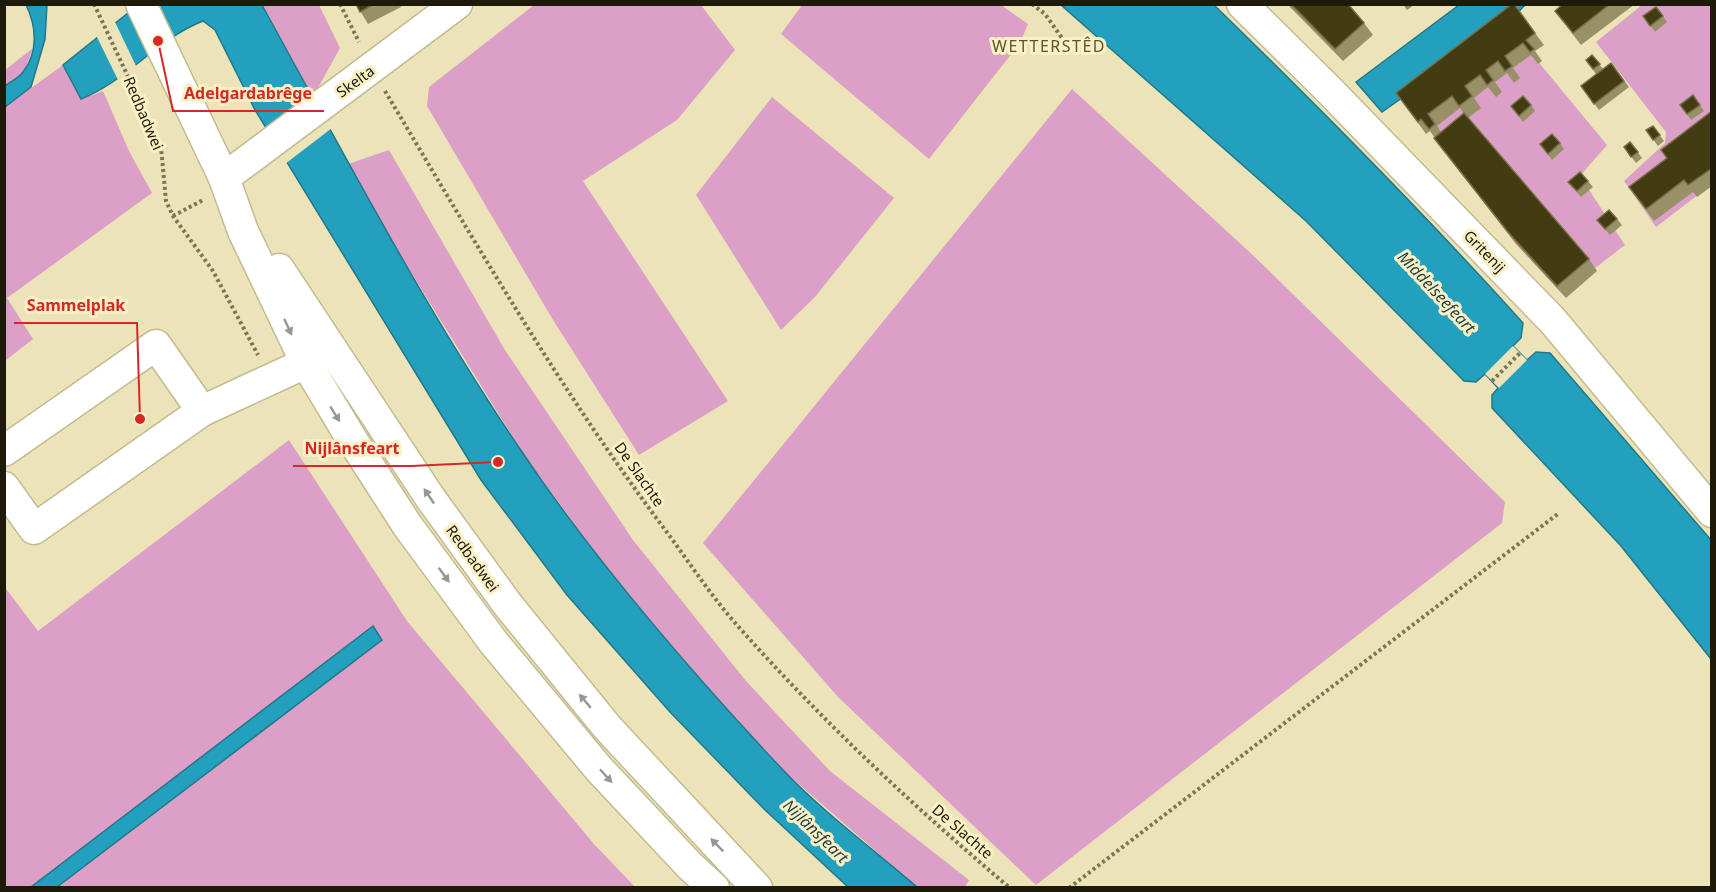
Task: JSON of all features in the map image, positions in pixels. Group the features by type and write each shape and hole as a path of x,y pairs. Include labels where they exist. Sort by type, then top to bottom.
{"street":[{"name":"Redbadwei","path":"141,4 227,187 243,231 306,363 407,525 495,643 599,769 690,867 714,888"},
{"name":"Skelta","path":"227,187 261,151 457,4"},
{"name":"Gritenij","path":"1242,4 1330,90 1553,321 1712,512"},
{"name":"Redbadwei","path":"227,187 431,499 508,605 607,727 757,888"},
{"path":"4,451 156,345 202,411"},
{"path":"4,487 34,529 202,411 334,350"}],"path":[{"name":"De Slachte","path":"340,4 372,69 539,349 634,488 735,623 849,742 933,822 1010,888"},
{"path":"1032,4 1045,14 1067,45"},
{"name":"Redbadwei","path":"95,6 161,147 166,201 213,271 270,380"},
{"path":"1492,381 1520,353"},
{"path":"1069,888 1559,513"}],"shaded area":[{"path":"262,5 319,5 340,48 313,97"},
{"path":"534,5 701,5 735,50 677,120 583,181 728,401 639,455 553,320 427,106 429,87"},
{"path":"802,5 1001,5 1028,24 1020,43 929,159 781,34"},
{"path":"1642,5 1711,5 1711,185 1656,227 1624,181 1665,143 1666,132 1596,42"},
{"path":"1507,24 1607,145 1580,176 1625,245 1568,289 1411,100"},
{"path":"33,48 24,72 5,86 5,70"},
{"path":"63,65 81,99 103,91 129,151 152,193 7,298 33,339 5,361 5,107"},
{"path":"1072,89 1256,258 1505,502 1502,523 1036,885 838,697 703,543"},
{"path":"772,97 894,198 815,297 781,330 696,195"},
{"path":"389,150 505,350 633,540 746,681 830,771 969,880 965,887 917,887 786,773 690,668 602,562 522,452 396,248 348,164"},
{"path":"289,440 407,621 594,844 635,887 57,887 382,640 373,626 31,887 5,887 4,586 38,631"}],"water":[{"path":"26,5 47,5 45,39 31,87 5,107 5,86 23,72 34,47 34,30"},
{"path":"138,5 262,5 419,288 486,398 551,494 646,616 783,770 831,815 917,887 848,887 764,809 670,712 567,595 481,480 255,110 215,30 203,21 186,29 113,82 81,99 63,65"},
{"name":"Middelseefeart","path":"1061,5 1214,5 1332,122 1410,201 1523,323 1521,338 1513,346 1527,360 1536,352 1550,353 1711,540 1711,659 1621,546 1492,408 1492,395 1498,388 1485,374 1476,382 1464,381 1306,221"},
{"path":"1459,5 1525,5 1507,24 1382,112 1356,82"},
{"path":"373,626 382,640 57,887 31,887"}],"pier":[{"path":"114,20 137,68 119,82 96,35"},
{"path":"315,94 332,128 285,164 265,132"},
{"path":"1513,346 1527,360 1499,388 1485,374"}],"building":[{"path":"356,4 374,4 360,12"},
{"path":"1291,4 1348,4 1364,23 1335,49"},
{"path":"1512,4 1535,33 1526,40 1534,49 1530,52 1523,43 1505,56 1512,66 1505,71 1498,61 1486,70 1493,80 1487,85 1480,75 1465,86 1472,96 1459,106 1452,96 1428,114 1435,124 1429,129 1421,119 1418,122 1396,93"},
{"path":"1563,4 1610,4 1573,33 1555,11"},
{"path":"1656,7 1663,16 1650,26 1643,16"},
{"path":"1592,55 1600,64 1593,69 1586,60"},
{"path":"1611,63 1624,81 1594,104 1581,86"},
{"path":"1693,95 1700,105 1687,114 1680,105"},
{"path":"1523,96 1531,105 1519,116 1511,106"},
{"path":"1712,111 1712,168 1688,185 1684,180 1646,209 1629,187 1667,158 1661,150"},
{"path":"1464,113 1589,259 1557,286 1508,232 1434,138"},
{"path":"1653,126 1660,135 1653,140 1646,130"},
{"path":"1552,134 1560,143 1548,154 1540,144"},
{"path":"1630,142 1638,152 1631,157 1624,147"},
{"path":"1580,172 1588,181 1577,191 1568,182"},
{"path":"1609,210 1617,219 1605,229 1597,220"}],"place":[{"name":"Adelgardabrêge","path":"158,41"},
{"name":"Sammelplak","path":"140,419"},
{"name":"Nijlânsfeart","path":"498,462"}],"district":[{"name":"WETTERSTÊD","path":"1049,46"}]}
